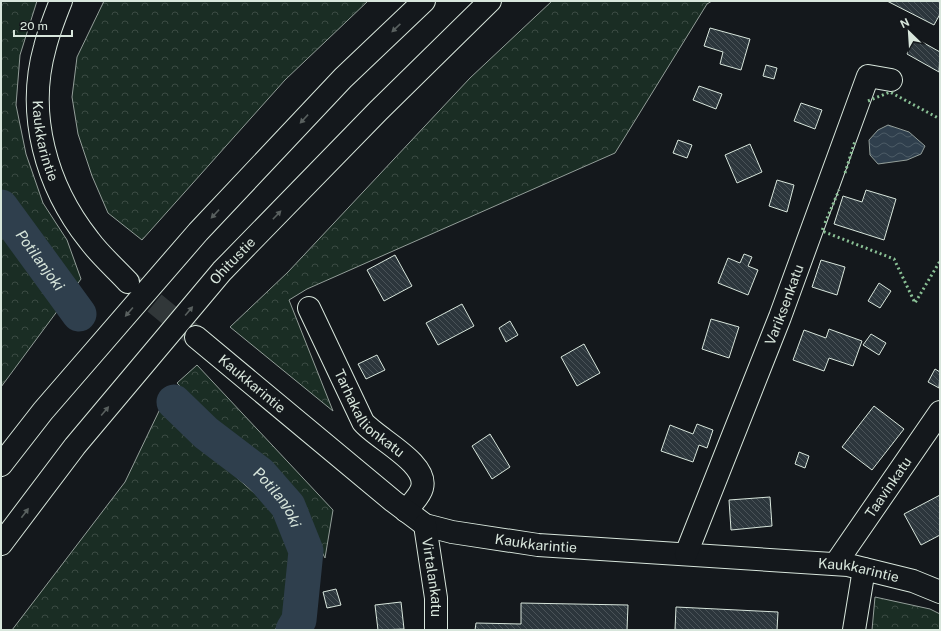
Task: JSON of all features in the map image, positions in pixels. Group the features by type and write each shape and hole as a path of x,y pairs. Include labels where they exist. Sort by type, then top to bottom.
{"main road":[{"name":"Kaukkarintie","path":"61,1 44,48 36,100 43,151 60,196 88,240 128,282"},
{"path":"1,464 43,411 198,232 343,78 424,1"},
{"name":"Ohitustie","path":"1,544 75,446 222,271 378,110 490,1"},
{"name":"Variksenkatu","path":"686,554 780,317 868,76 891,80"},
{"name":"Tarhakallionkatu","path":"309,308 363,422 371,432 403,453 418,470 422,478 422,488 406,511"},
{"name":"Kaukkarintie","path":"196,337 406,511 425,525 452,532 538,545 836,564 913,581 940,592"},
{"name":"Taavinkatu","path":"836,564 940,412"},
{"name":"Virtalankatu","path":"425,525 436,598 436,630"},
{"path":"854,630 864,569"}],"green space":[{"path":"1,1 37,1 20,55 16,105 26,154 43,203 67,240 81,279 1,387"},
{"path":"104,1 368,1 285,80 142,240 108,213 92,176 78,134 72,97 77,57"},
{"path":"552,1 712,1 707,4 615,153 307,289 289,300 333,411 230,327 288,272 470,78"},
{"path":"197,365 333,510 325,558 289,485 215,422 177,383"},
{"path":"160,409 281,517 293,556 286,613 275,630 12,630 125,482"},
{"path":"875,597 930,609 940,614 940,630 872,630"}],"water":[{"path":"888,125 909,132 925,146 921,154 907,160 878,164 870,155 869,140 878,130"}],"building":[{"path":"887,1 940,1 940,14 934,25"},
{"path":"710,28 750,39 741,70 720,64 723,52 704,46"},
{"path":"915,38 940,52 939,72 907,54"},
{"path":"766,65 777,68 774,79 763,76"},
{"path":"699,86 722,94 716,109 693,100"},
{"path":"801,103 822,110 815,129 794,121"},
{"path":"678,140 692,145 687,158 673,153"},
{"path":"750,144 762,172 737,183 725,155"},
{"path":"777,180 794,185 787,212 769,206"},
{"path":"866,190 896,199 884,240 834,224 843,196 862,202"},
{"path":"744,254 752,257 748,266 758,270 748,295 718,283 728,258 740,263"},
{"path":"395,255 412,286 384,301 367,270"},
{"path":"821,260 845,267 837,295 812,287"},
{"path":"879,283 891,291 880,308 868,301"},
{"path":"462,304 474,326 438,345 426,323"},
{"path":"711,319 739,327 729,358 702,349"},
{"path":"510,321 518,335 506,342 499,328"},
{"path":"829,329 862,341 853,366 829,358 824,371 793,360 804,330 826,338"},
{"path":"871,334 886,343 879,355 863,345"},
{"path":"584,344 600,373 577,386 561,357"},
{"path":"377,355 385,370 366,379 358,364"},
{"path":"935,369 940,372 939,388 928,382"},
{"path":"874,406 904,429 872,470 842,447"},
{"path":"697,424 713,430 707,448 699,445 693,462 661,451 670,425 693,434"},
{"path":"490,434 510,467 492,479 472,446"},
{"path":"799,452 809,456 805,468 795,464"},
{"path":"940,495 940,535 921,545 904,514"},
{"path":"770,497 772,526 731,530 729,500"},
{"path":"336,589 341,605 327,608 323,592"},
{"path":"401,602 404,629 378,630 375,605"},
{"path":"521,603 628,605 627,630 475,630 476,623 521,624"},
{"path":"676,607 778,612 777,630 675,630"}],"waterway":[{"name":"Potilanjoki","path":"1,207 79,314"},
{"name":"Potilanjoki","path":"174,402 206,433 260,474 288,506 306,551 299,620 293,630"}],"tunnel":[{"path":"129,282 196,337"}],"hedge":[{"path":"868,101 890,92 940,119"},
{"path":"845,173 855,141"},
{"path":"825,223 839,190"},
{"path":"823,228 822,231 894,259 915,303 940,261"}]}
